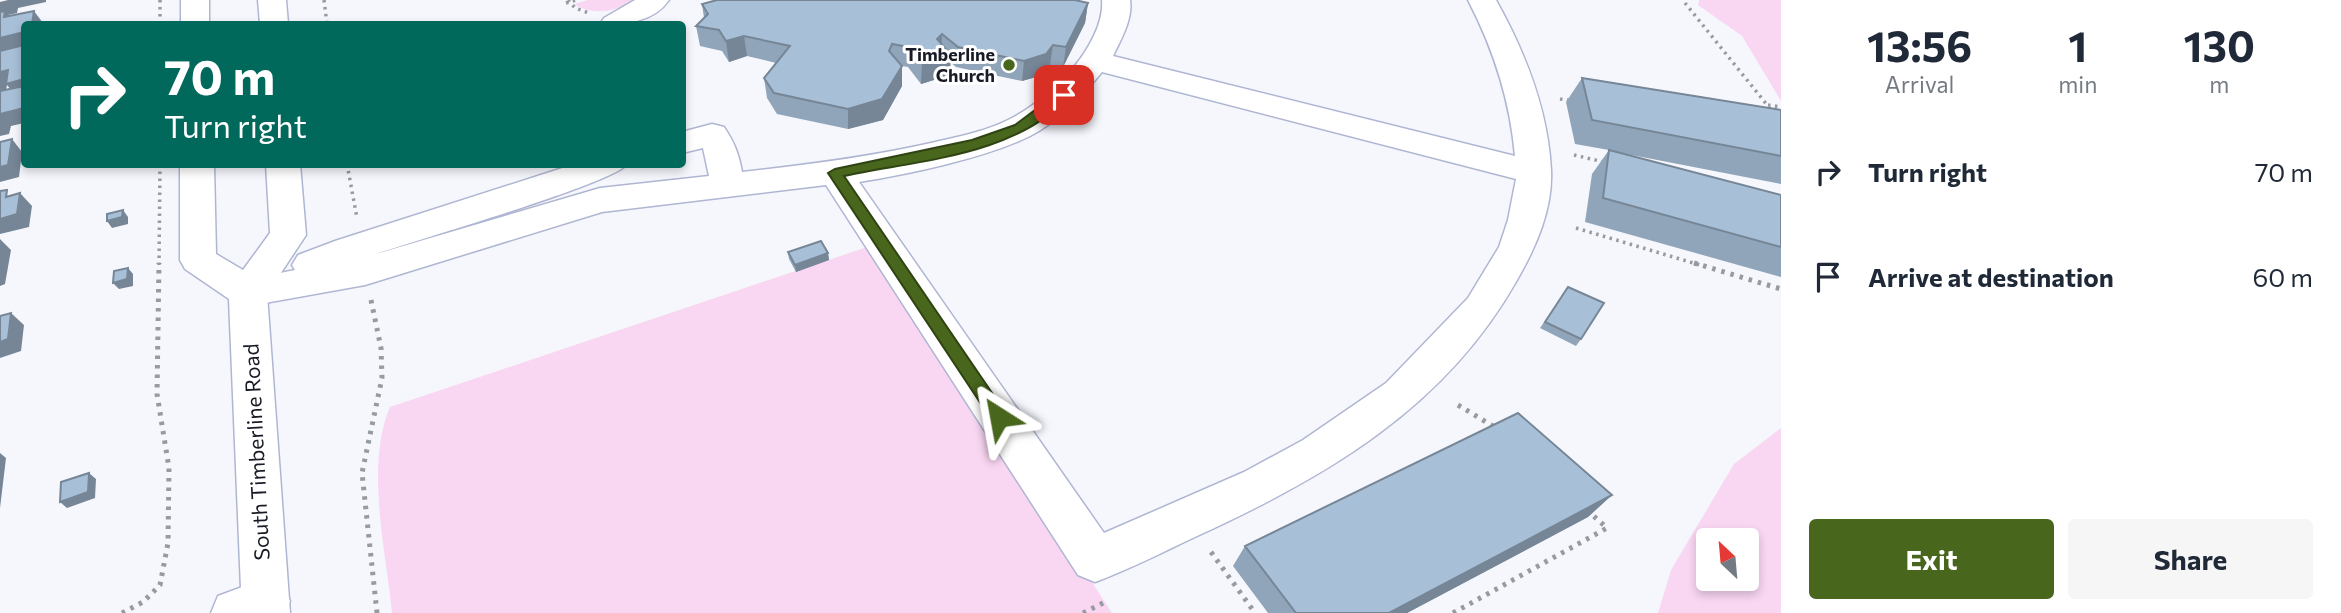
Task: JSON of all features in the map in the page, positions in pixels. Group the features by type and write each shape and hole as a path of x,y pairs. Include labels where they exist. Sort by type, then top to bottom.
{"main road":[{"path":"195,0 195,21"},
{"path":"272,0 274,21"},
{"path":"619,21 655,0"},
{"path":"363,257 600,200 835,173 975,144 1020,128 1050,108 1095,61 1117,9 1116,0"},
{"path":"835,173 1096,560 1260,486 1318,453 1401,396 1482,308 1517,248 1526,220 1534,172 1527,111 1503,39 1482,0"},
{"path":"1095,61 1534,172"},
{"path":"686,142 712,134 722,151 727,184"},
{"path":"197,168 198,260 248,292 363,257 601,168"},
{"path":"248,292 288,235 283,168"},
{"name":"South Timberline Road","path":"248,292 256,609"}],"path":[{"path":"160,0 160,21"},
{"path":"324,0 327,21"},
{"path":"566,3 576,0"},
{"path":"1685,3 1774,114"},
{"path":"1560,99 1586,103"},
{"path":"1768,104 1781,107"},
{"path":"1574,155 1613,164"},
{"path":"122,613 138,607 160,586 168,564 168,460 159,425 157,394 160,168"},
{"path":"348,168 382,365 362,473 377,613"},
{"path":"1576,228 1781,289"},
{"path":"1458,405 1508,435"},
{"path":"1453,613 1607,528 1577,500"},
{"path":"1211,552 1255,613"},
{"path":"1083,613 1107,601"}],"shaded area":[{"path":"588,0 634,0 604,11 589,10 574,4"},
{"path":"1699,0 1781,0 1781,101 1742,36 1698,5"},
{"path":"873,245 1112,613 392,613 378,481 383,430 390,407"},
{"path":"1781,428 1781,613 1658,613 1671,570 1734,464"}],"building":[{"name":"Timberline Church","path":"717,0 1075,0 1088,3 1066,47 1053,45 1046,54 1024,61 958,47 942,34 937,39 951,55 922,63 908,47 892,44 889,51 902,66 882,99 848,109 774,93 764,78 790,46 744,36 726,41 719,30 696,26 708,14 702,4"},
{"path":"5,11 4,17 34,11 32,21 21,21 21,33 0,38 0,12"},
{"path":"21,46 21,80 6,84 8,70 0,72 0,51"},
{"path":"1582,78 1781,110 1781,156 1592,120"},
{"path":"21,87 21,109 0,114 0,91"},
{"path":"12,139 8,165 0,167 0,142"},
{"path":"1609,150 1781,195 1781,247 1603,198"},
{"path":"7,190 6,197 20,193 17,214 0,219 0,191"},
{"path":"123,210 122,217 107,221 107,214"},
{"path":"821,241 828,253 795,265 788,252"},
{"path":"128,268 127,279 113,283 114,271"},
{"path":"1568,287 1604,303 1581,339 1545,322"},
{"path":"11,313 8,339 0,342 0,316"},
{"path":"1518,413 1612,495 1389,613 1296,613 1245,546"},
{"path":"89,473 88,492 60,502 61,482"}],"place":[{"name":"Timberline Church","path":"1009,65"}],"route":[{"path":"999,417 835,173 862,170 975,144 1020,128 1064,95"}]}
